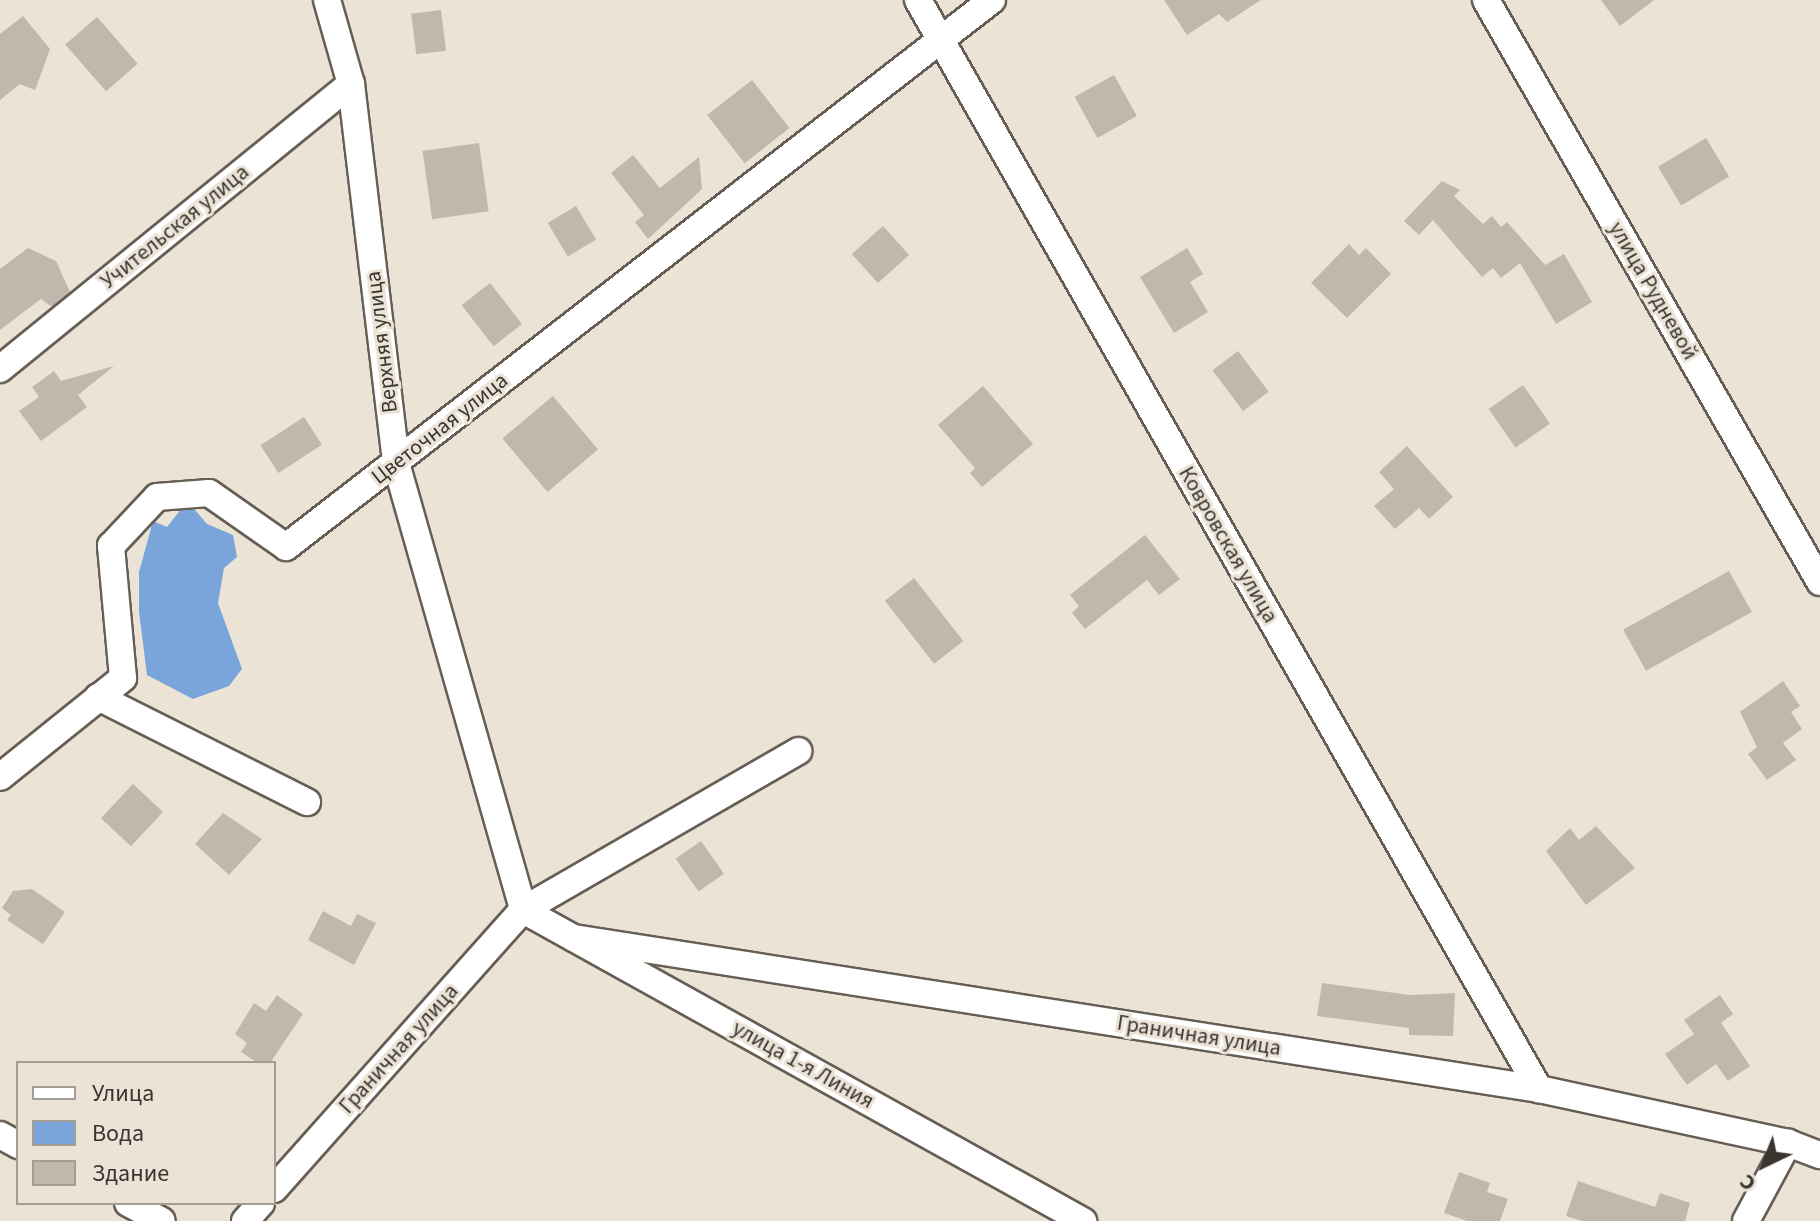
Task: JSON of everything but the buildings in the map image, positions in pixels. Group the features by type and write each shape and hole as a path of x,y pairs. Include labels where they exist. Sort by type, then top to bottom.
{"street":[{"name":"Верхняя улица","path":"327,0 351,84 396,463 523,910"},
{"name":"Ковровская улица","path":"918,0 1539,1089"},
{"name":"Цветочная улица","path":"0,777 123,678 111,546 157,497 209,493 286,547 939,37 992,0"},
{"name":"улица Рудневой","path":"1486,0 1820,582"},
{"name":"Учительская улица","path":"0,369 351,84"},
{"path":"98,697 307,802"},
{"name":"Граничная улица","path":"276,1187 523,910 798,751"},
{"name":"улица 1-я Линия","path":"523,910 1083,1221"},
{"name":"Граничная улица","path":"574,938 1539,1089 1788,1143 1820,1155"},
{"path":"1746,1221 1788,1143"},
{"path":"132,1205 162,1221"},
{"path":"245,1221 259,1205"}],"water":[{"path":"182,508 195,510 207,524 233,535 237,557 224,568 218,603 242,669 229,686 193,699 147,675 139,612 139,572 153,521 167,527"}]}
